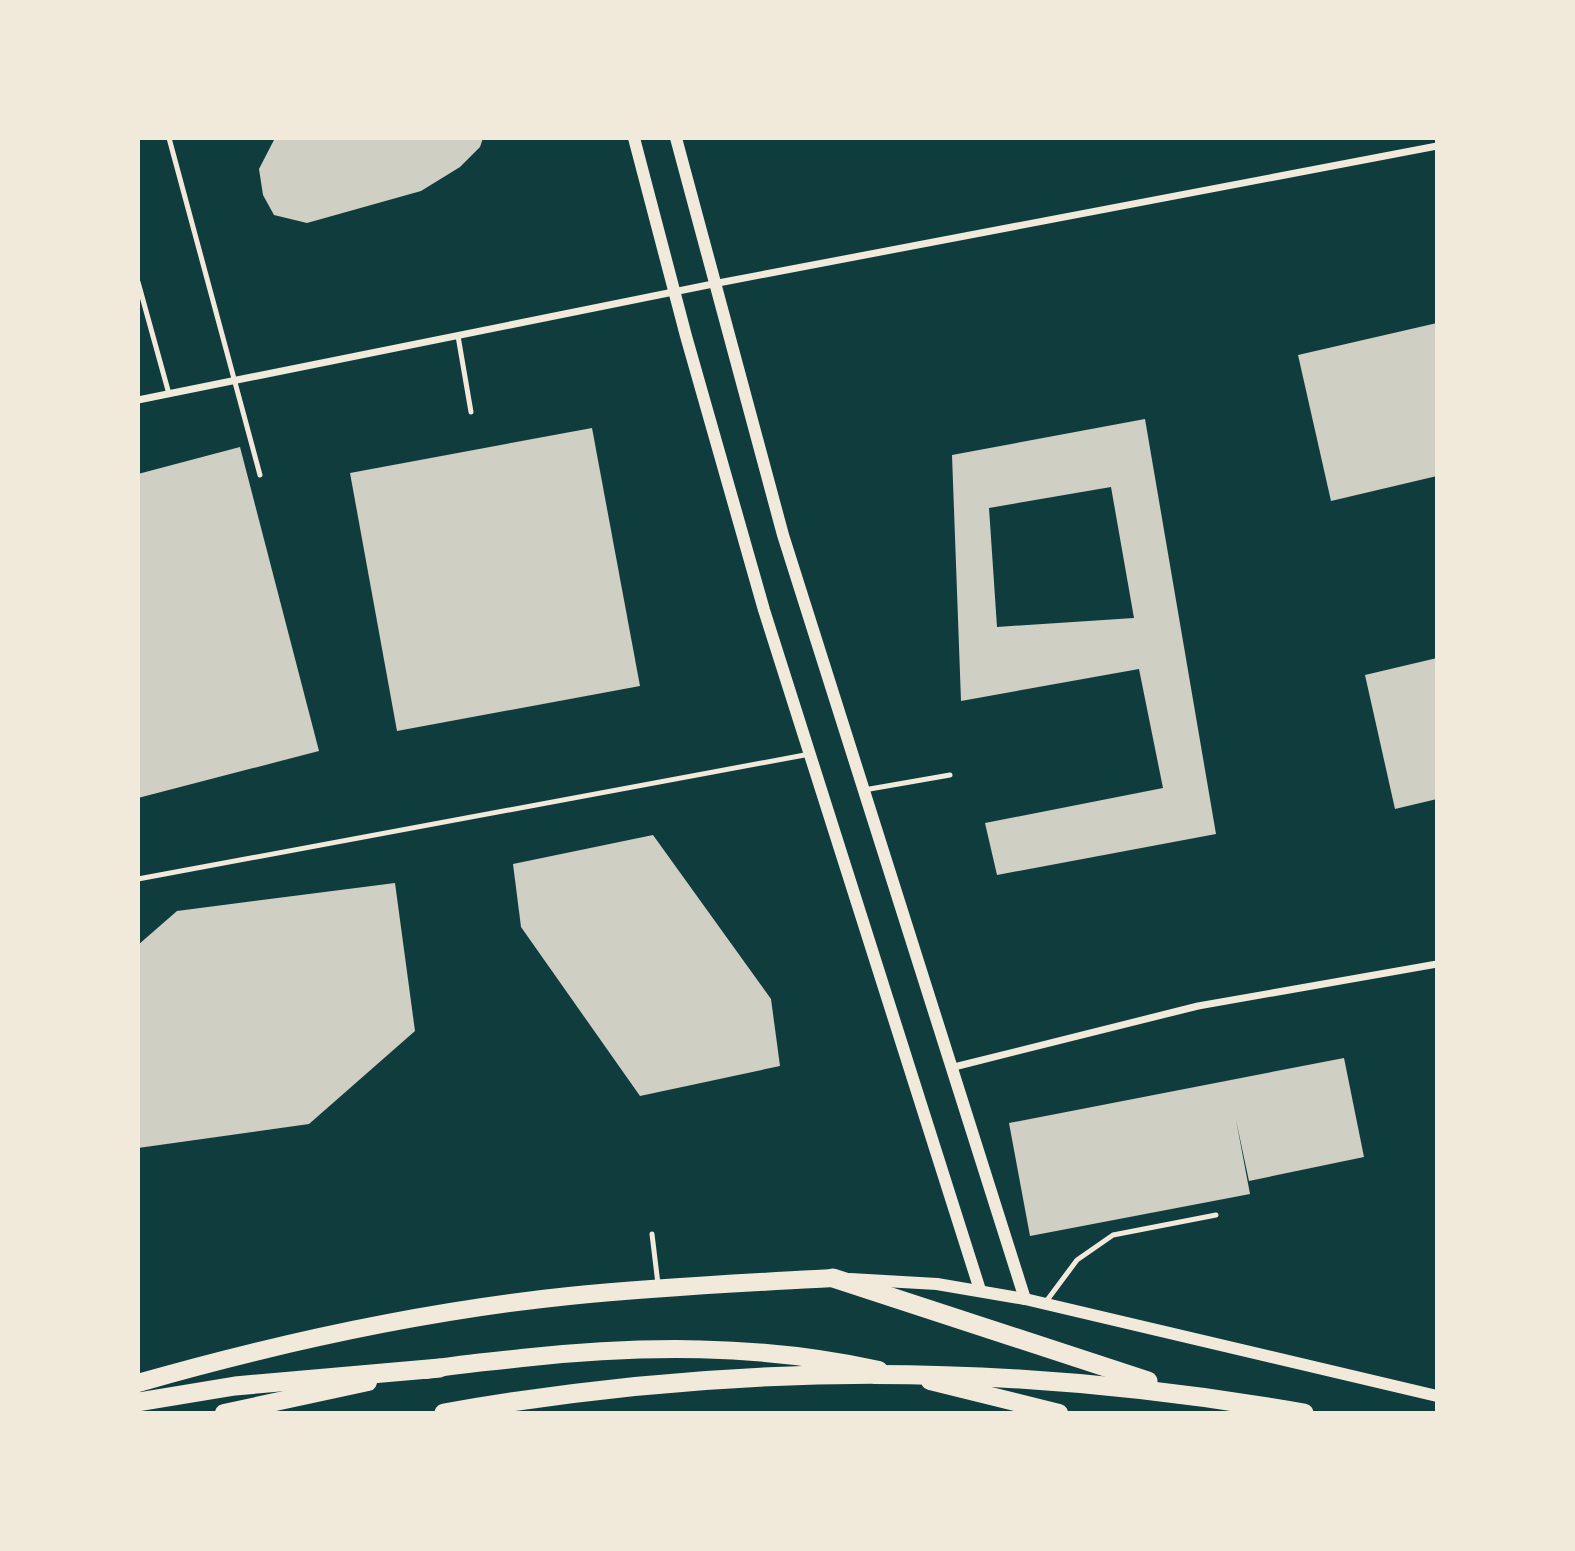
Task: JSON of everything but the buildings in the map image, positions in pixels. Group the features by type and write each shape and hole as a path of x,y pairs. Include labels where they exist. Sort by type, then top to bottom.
{"highway":[{"path":"833,1279 1132,1377 1261,1413"},
{"path":"138,1402 235,1386 440,1368"},
{"path":"444,1413 547,1395 674,1381 808,1374 908,1374 1068,1381 1304,1413"}],"main road":[{"path":"138,1383 273,1349 472,1308 658,1287 833,1279"},
{"path":"224,1413 440,1368 626,1349 744,1350 860,1366 1059,1413"}],"street":[{"path":"634,138 731,497 980,1290"},
{"path":"676,138 713,284 783,535 954,1066 1025,1299"},
{"path":"138,400 713,284 1437,146"},
{"path":"954,1066 1198,1006 1437,964"},
{"path":"833,1279 893,1279 980,1290 1437,1396"}],"lane":[{"path":"169,138 260,475"},
{"path":"138,282 169,394"},
{"path":"458,336 471,412"},
{"path":"138,879 810,754"},
{"path":"864,790 950,775"},
{"path":"1045,1303 1077,1260 1113,1235 1216,1214"},
{"path":"653,1234 658,1287"}]}
